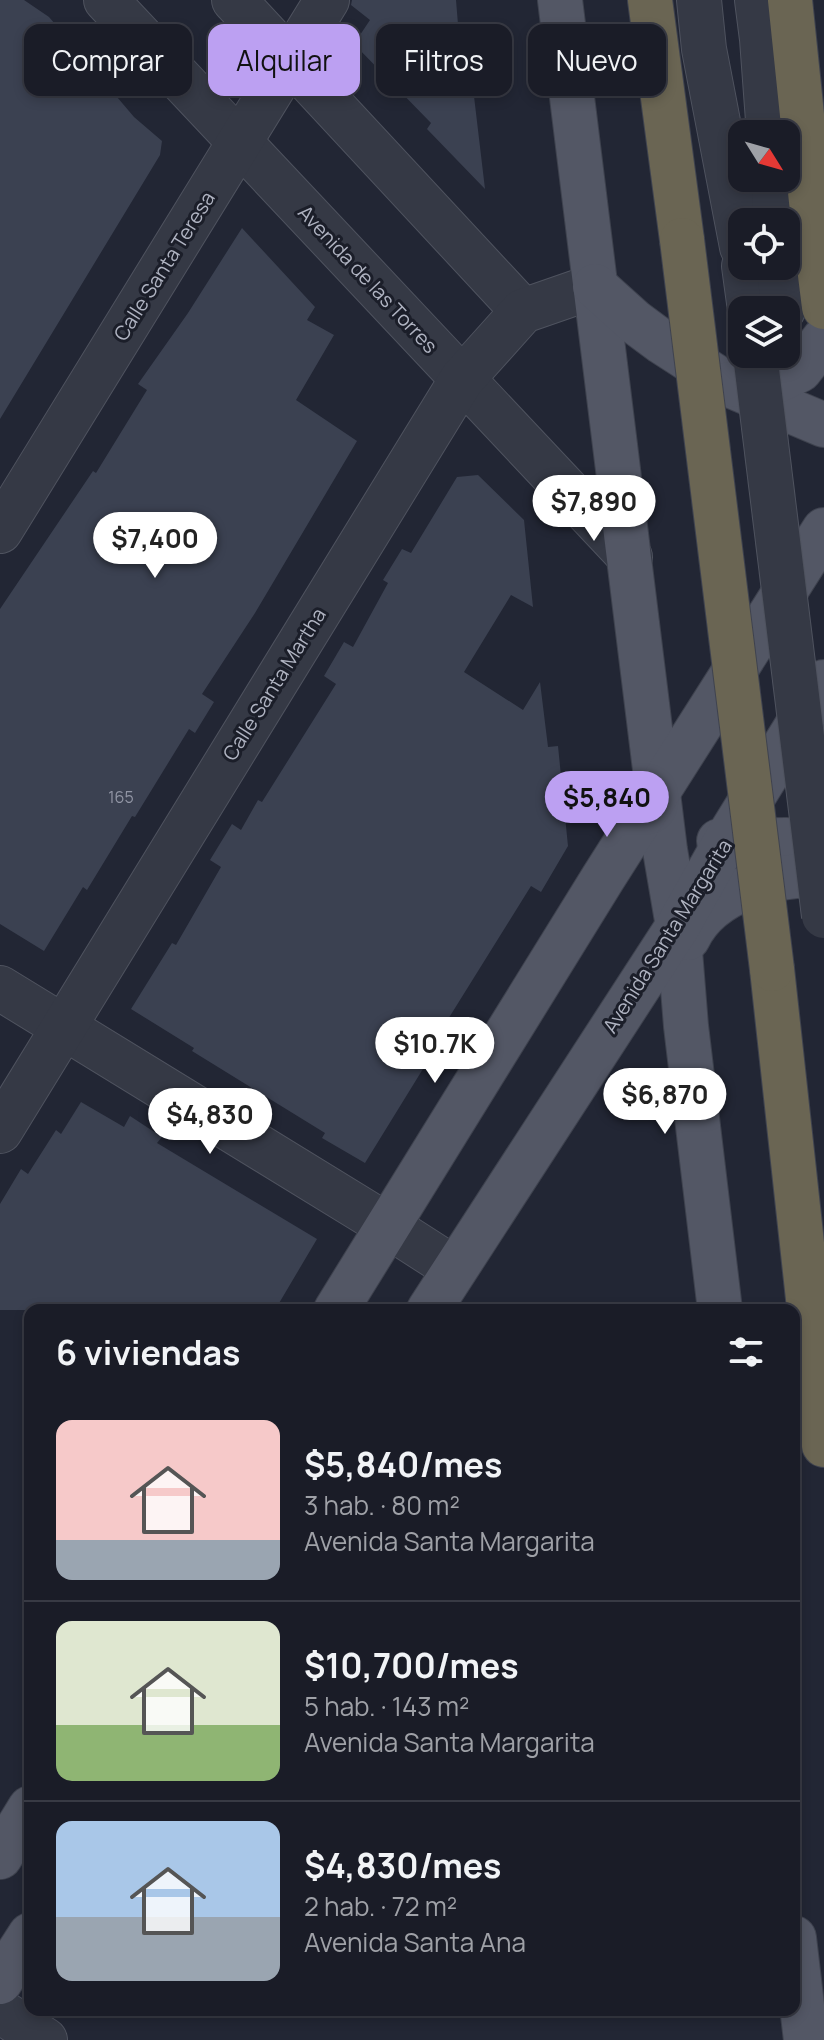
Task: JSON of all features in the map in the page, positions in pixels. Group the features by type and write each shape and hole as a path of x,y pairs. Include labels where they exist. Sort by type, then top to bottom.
{"highway":[{"path":"650,0 772,969 824,1445"},
{"path":"790,0 824,307"}],"main road":[{"path":"560,0 665,850 679,940 686,1026 719,1304"},
{"path":"595,286 653,336 728,354"},
{"path":"764,368 766,386 800,370 824,339"},
{"path":"769,368 824,425"},
{"path":"340,1304 824,530"},
{"name":"Avenida Santa Margarita","path":"433,1304 679,940 727,839 824,682"},
{"path":"592,897 626,867 665,850 727,839 787,840 824,857"},
{"path":"679,940 716,906 741,890 795,875 824,876"},
{"path":"0,1857 24,1818"},
{"path":"0,1982 24,1944"},
{"path":"800,1989 806,2040"}],"street":[{"name":"Avenida de las Torres","path":"106,0 630,557"},
{"path":"234,0 256,24"},
{"name":"Calle Santa Teresa","path":"312,24 327,0"},
{"path":"699,0 704,49 743,208"},
{"path":"757,0 768,120"},
{"name":"Calle Santa Teresa","path":"0,531 268,96"},
{"path":"323,96 523,311"},
{"name":"Calle Santa Martha","path":"0,1131 462,379 523,311 595,286"},
{"path":"765,368 824,682"},
{"path":"765,368 824,916"},
{"path":"0,988 455,1269"},
{"path":"0,2011 45,2040"}],"building":[{"path":"0,0 24,0 55,24 24,24 24,96 116,96 134,117 162,141 160,155 0,419"},
{"path":"352,0 456,0 458,24 376,24 376,67 360,50 360,35 370,20 351,5"},
{"path":"405,96 474,96 485,189 427,129 431,123"},
{"path":"242,228 315,307 307,320 334,335 296,400 357,441 255,613 202,694 214,702 195,733 189,729 135,817 132,816 87,890 83,887 44,951 0,924 0,609 93,471 96,473 147,390 138,384"},
{"path":"478,475 524,520 533,607 511,595 464,672 523,710 540,682 548,747 558,746 568,846 541,892 531,886 422,1061 426,1064 365,1163 322,1138 325,1133 192,1051 194,1048 131,1009 172,943 176,945 221,867 210,860 232,824 241,830 258,800 262,802 336,684 324,676 344,642 353,647 388,583 383,580 402,549 411,553 457,477"},
{"path":"81,1102 124,1127 130,1116 162,1137 157,1143 317,1239 279,1304 24,1304 24,1310 0,1310 0,1204 21,1169 28,1174 56,1130 61,1134"}]}
